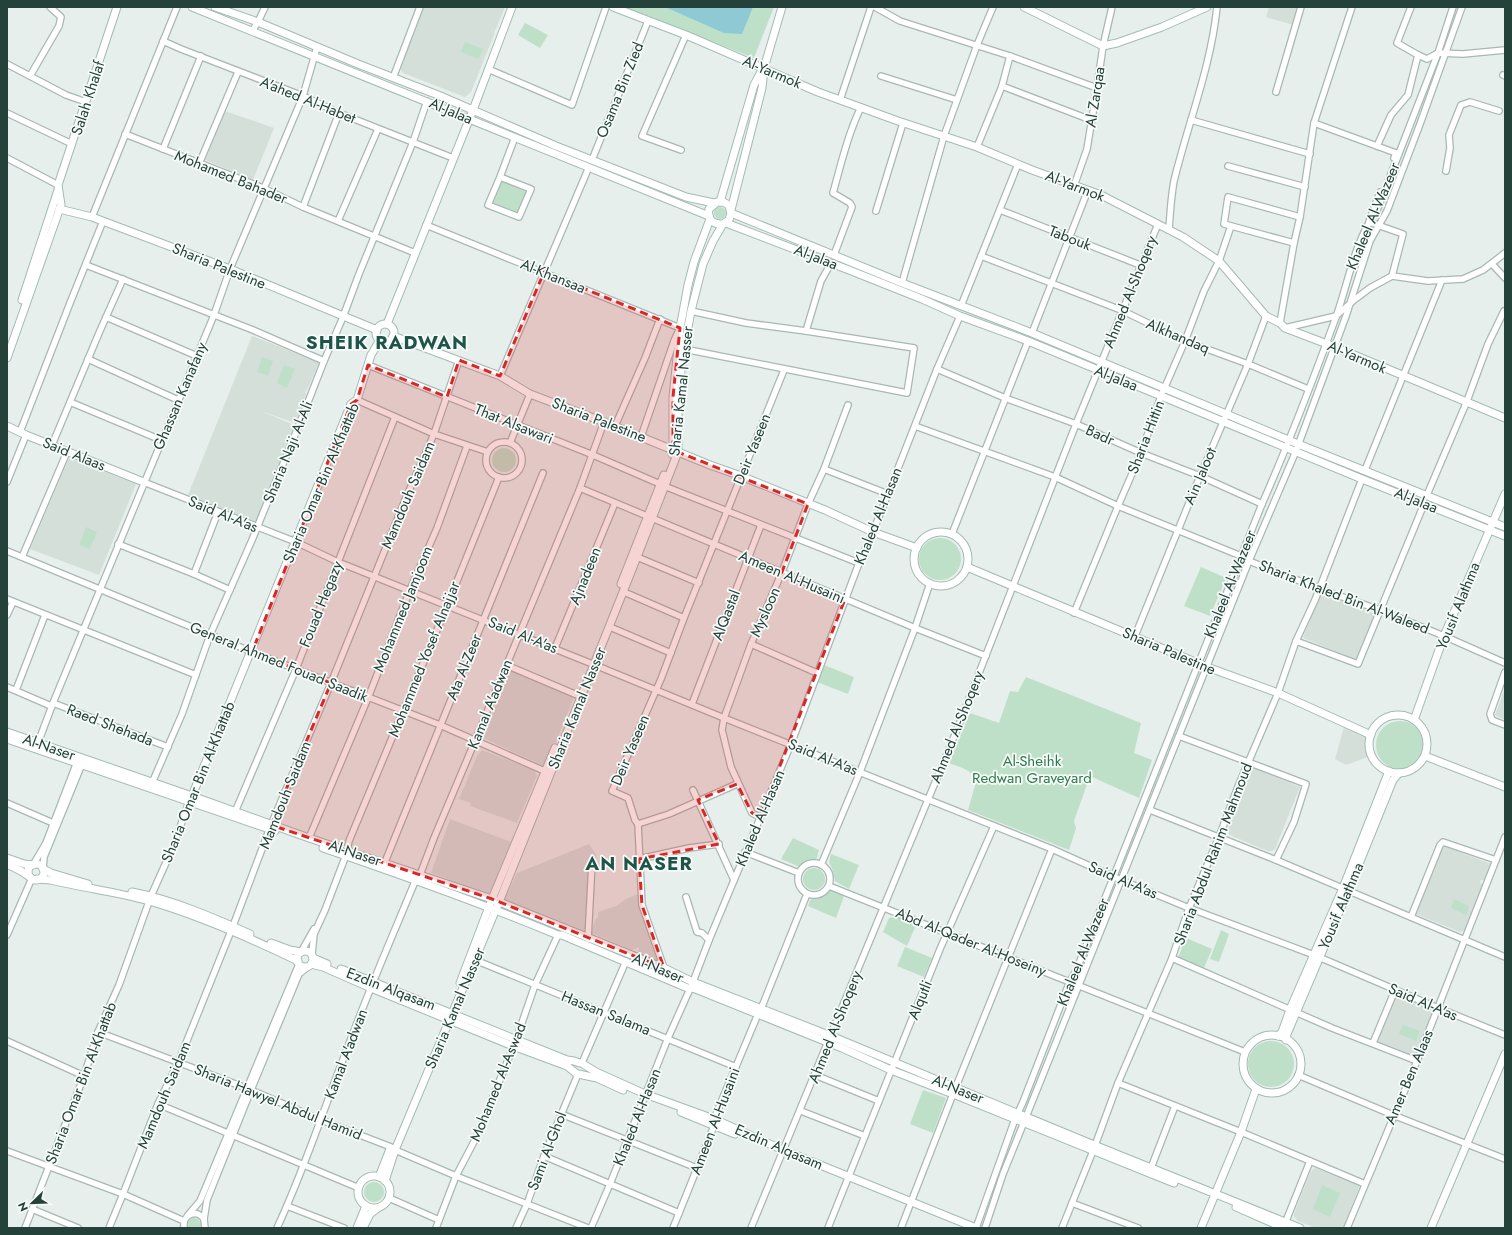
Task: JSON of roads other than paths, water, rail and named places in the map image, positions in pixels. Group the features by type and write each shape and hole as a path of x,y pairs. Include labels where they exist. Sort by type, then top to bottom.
{"main road":[{"name":"Al-Jalaa","path":"192,7 427,101 709,217"},
{"name":"Al-Jalaa","path":"215,7 258,22 592,160 686,197 717,202"},
{"path":"388,324 452,158 473,110 512,7"},
{"name":"Al-Yarmok","path":"613,7 686,35 840,100 977,147 1100,195 1183,237 1219,261 1266,316 1326,344 1505,418"},
{"path":"764,68 754,85 717,202 709,209 709,217 716,224 725,224 731,217 762,88 764,68 782,7"},
{"path":"1024,7 1103,46 1118,43 1162,27 1207,7"},
{"name":"Salah Khalaf","path":"7,345 116,8"},
{"name":"Salah Khalaf","path":"7,358 61,205 58,187"},
{"path":"717,202 727,204 731,212"},
{"name":"Sharia Palestine","path":"59,209 92,217 230,269 377,330"},
{"name":"Al-Jalaa","path":"731,212 902,283 1032,333 1290,440 1297,447 1362,479 1505,536"},
{"name":"Sharia Kamal Nasser","path":"675,450 673,397 680,328 690,277 709,217"},
{"name":"Al-Jalaa","path":"725,224 831,263 922,299 960,316 1028,341 1287,447 1297,447 1365,470 1505,527"},
{"name":"Sharia Kamal Nasser","path":"548,772 577,695 610,627 624,592 675,450 678,393 691,311 703,264 713,241 725,224"},
{"path":"388,324 393,329 393,336 388,341 380,340 376,335 377,330 380,325 388,324"},
{"name":"Sharia Palestine","path":"393,336 500,376 530,394 741,476 873,532 917,548"},
{"name":"Sharia Omar Bin Al-Khattab","path":"190,799 252,652 352,404 357,400 371,355 380,340"},
{"name":"Said Alaas","path":"7,426 142,482"},
{"name":"Yousif Alathma","path":"1414,720 1444,636 1505,494"},
{"name":"Sharia Kamal Nasser","path":"382,1179 393,1148 449,1016 650,518"},
{"path":"940,532 952,534 961,540 966,548 968,558 967,567 962,576 952,584 943,586 930,583 922,578 917,569 915,560 917,548 924,539 931,534 940,532"},
{"name":"Sharia Palestine","path":"967,567 1074,613 1135,636 1198,664 1278,693 1371,735"},
{"path":"1402,716 1414,720 1422,727 1426,736 1427,746 1425,756 1416,768 1408,772 1399,773 1388,771 1378,764 1372,756 1370,746 1371,735 1378,724 1389,717 1402,716"},
{"name":"Al-Naser","path":"7,732 152,783 190,799 235,812 271,827 309,838 345,852 385,862 418,877"},
{"name":"Al-Naser","path":"7,739 190,799 494,904 664,968 692,985"},
{"path":"1425,756 1505,787"},
{"name":"Yousif Alathma","path":"1346,889 1388,771"},
{"name":"Yousif Alathma","path":"1278,1036 1282,1032 1293,1011 1393,780 1399,773"},
{"path":"7,858 24,864 38,864 44,869 43,875 33,878 29,870 33,865"},
{"name":"Ezdin Alqasam","path":"7,864 33,878 151,899"},
{"name":"Ezdin Alqasam","path":"44,869 51,873 88,884 151,899 277,946 301,952 306,950 311,961 514,1043 567,1066 578,1074 597,1078 714,1122 968,1228"},
{"name":"Sharia Kamal Nasser","path":"449,1016 475,960 494,904"},
{"name":"Al-Naser","path":"494,904 558,935 562,935 829,1039 894,1062 954,1091"},
{"name":"Ezdin Alqasam","path":"232,929 299,962 304,966 311,961"},
{"path":"299,962 298,956 301,952"},
{"name":"Yousif Alathma","path":"1286,1040 1293,1011"},
{"path":"1278,1036 1286,1040 1294,1046 1299,1055 1300,1065 1298,1075 1291,1086 1276,1093 1264,1092 1256,1089 1248,1081 1244,1071 1243,1060 1246,1052 1252,1043 1259,1038 1278,1036"},
{"name":"Al-Naser","path":"829,1039 891,1070 954,1091 1217,1197"},
{"name":"Ezdin Alqasam","path":"514,1043 567,1060 574,1060 645,1096"},
{"path":"1431,1228 1505,1054"},
{"path":"578,1074 574,1071 574,1067 576,1064 582,1064"},
{"path":"1243,1133 1256,1089"},
{"path":"1207,1228 1217,1197 1243,1133 1258,1099 1264,1092"},
{"name":"Al-Naser","path":"1094,1148 1151,1168 1284,1226 1300,1228"},
{"path":"363,1228 370,1214 384,1205 389,1198 390,1189 382,1179 373,1176 365,1179 359,1188 359,1197 366,1206 378,1208"},
{"path":"1201,1228 1217,1197"},
{"name":"Ezdin Alqasam","path":"911,1204 976,1228"},
{"path":"357,1228 366,1206"}],"street":[{"path":"30,76 59,26 61,17 50,7"},
{"path":"92,217 177,7"},
{"path":"252,31 265,7"},
{"path":"393,78 420,7"},
{"path":"488,69 572,105 606,7"},
{"path":"840,100 870,7"},
{"path":"875,7 900,21 1010,56 1097,88"},
{"path":"902,283 944,136 977,45 993,7"},
{"name":"Al Zarqaa","path":"1074,186 1087,149 1103,46 1112,7"},
{"path":"1169,230 1174,182 1210,55 1215,33 1217,7"},
{"path":"1276,92 1301,7"},
{"path":"1352,7 1314,123 1305,187 1294,243 1283,325 1336,316 1370,288 1392,276 1428,281 1463,279 1483,270 1505,253"},
{"path":"1412,7 1397,43 1418,55 1427,59 1438,53 1464,54 1505,50"},
{"name":"Khaleel Al-Wazeer","path":"976,1228 1017,1116 1070,981 1076,971 1262,504 1290,440 1336,316 1355,253 1369,222 1377,210 1438,53 1453,7"},
{"name":"Khaleel Al-Wazeer","path":"985,1228 1003,1174 1249,561 1297,447 1335,347 1370,241 1392,198 1462,7"},
{"name":"Osama Bin Zied","path":"592,160 648,21"},
{"path":"681,150 642,136 686,35"},
{"name":"A'ahed Al-Habet","path":"163,41 238,72 303,96 339,113 452,158"},
{"name":"Ghassan Kanafany","path":"38,743 52,704 100,589 142,482 162,440 214,315 230,269 263,188 303,96 317,47"},
{"path":"1377,146 1391,115 1408,95 1418,55"},
{"path":"163,149 201,56"},
{"path":"977,147 1002,86 1010,56"},
{"path":"7,64 66,95 86,102"},
{"path":"199,164 238,72"},
{"path":"881,76 957,100"},
{"path":"1002,86 1091,120"},
{"name":"Sharia Naji Al-Ali","path":"152,783 182,714 210,635 257,528 343,317 413,142 427,101"},
{"path":"1446,171 1450,148 1450,136 1461,105 1470,102 1499,111"},
{"path":"834,255 852,208 850,203 833,193 855,120 861,107"},
{"path":"7,113 72,144"},
{"path":"303,207 339,113"},
{"path":"1191,120 1310,154"},
{"path":"876,211 903,122"},
{"path":"1314,123 1396,153 1369,222 1403,234 1392,276"},
{"path":"338,221 378,129"},
{"name":"Mohamed Bahader","path":"125,134 263,188 303,207 415,253"},
{"path":"500,177 531,189 519,217 488,205 515,137"},
{"path":"7,158 58,187"},
{"path":"961,306 1018,164"},
{"path":"1228,166 1305,187"},
{"path":"500,376 589,167"},
{"path":"1032,333 1088,190"},
{"path":"1294,243 1224,224 1228,197 1300,217"},
{"name":"Tabouk","path":"1000,210 1140,265"},
{"path":"7,482 23,433 86,265 104,222"},
{"name":"Ahmed Al-Shoqery","path":"752,1228 1014,587 1097,370 1158,224"},
{"name":"Al-Khansaa","path":"426,225 680,328"},
{"name":"Sharia Hittin","path":"1074,613 1141,453 1161,396 1185,341 1204,291 1219,261 1231,226"},
{"name":"Alkhandaq","path":"982,256 1051,284 1122,310 1185,341 1248,364 1308,389"},
{"path":"806,331 821,281 831,263"},
{"path":"1492,264 1505,278"},
{"path":"86,265 214,315 324,361"},
{"path":"52,445 123,279"},
{"path":"1365,470 1442,280"},
{"path":"684,349 784,370 907,393 914,348 746,323 691,311"},
{"path":"1428,495 1467,402 1488,344 1504,311"},
{"name":"Khaled Al-Hasan","path":"589,1228 610,1184 668,1038 692,985 745,852 791,744 859,563 873,532 937,369 960,316"},
{"name":"Ain Jaloot","path":"1135,636 1200,476 1248,364 1266,316"},
{"path":"106,317 197,356"},
{"path":"615,426 645,358 660,319"},
{"path":"641,437 674,341 680,328"},
{"path":"952,534 1028,341"},
{"path":"88,359 178,400"},
{"name":"Mamdouh Saidam","path":"109,1228 158,1104 178,1063 271,827 408,493 434,434 459,360"},
{"name":"That Alsawari","path":"368,365 517,426 593,455 761,526 859,563"},
{"name":"Badr","path":"937,369 1005,398 1076,424 1141,453 1200,476 1262,504"},
{"name":"Deir Yaseen","path":"664,968 642,905 638,824 635,820 628,798 612,791 671,653 784,370"},
{"path":"510,443 530,394"},
{"path":"357,400 434,434 488,452"},
{"path":"70,402 162,440"},
{"name":"Mysloon","path":"760,818 752,813 737,784 731,767 722,730 724,718 751,644 782,572 808,504 824,469 848,405"},
{"name":"Fouad Hegazy","path":"235,812 296,669 395,417"},
{"name":"Kamal A'adwan","path":"277,1228 304,1164 372,985 520,634 580,488 604,422"},
{"name":"Sharia Khaled Bin Al-Waleed","path":"915,426 1055,477 1118,506 1241,556"},
{"path":"502,442 510,443 517,447 520,452 522,460 521,465 511,476 499,477 492,473 488,467 486,459 488,452 496,444 502,442"},
{"name":"Mohammed Jamjoom","path":"309,838 368,698 410,590 437,528 467,446"},
{"path":"22,557 68,452"},
{"path":"824,469 888,494"},
{"name":"Ata Al-Zeer","path":"385,862 543,473"},
{"name":"Mohammed Yosef Alnajjar","path":"301,952 315,926 499,477"},
{"name":"Sharia Abdul Rahim Mahmoud","path":"1062,1228 1118,1083 1172,958 1189,908 1219,837 1239,784 1278,693 1296,641 1320,588 1362,479"},
{"name":"Said Al-A'as","path":"142,482 296,542 338,562 1052,849 1189,908 1317,956 1505,1035"},
{"name":"Ameen Al-Husaini","path":"580,488 714,545 986,656"},
{"name":"Ajnadeen","path":"555,648 615,503"},
{"path":"1296,641 1358,664 1424,504"},
{"path":"194,574 218,512"},
{"name":"AlQastal","path":"692,704 761,526"},
{"path":"118,544 230,590"},
{"name":"General Ahmed Fouad Saadik","path":"7,551 252,652 403,712 440,725 548,772"},
{"path":"637,557 699,583"},
{"name":"Sharia Khaled Bin Al-Waleed","path":"1249,561 1380,610 1505,663"},
{"path":"821,865 860,772 915,628 930,583"},
{"path":"624,592 684,618"},
{"path":"7,615 10,600 196,675"},
{"path":"16,690 45,615"},
{"path":"610,627 671,653"},
{"path":"751,644 817,673"},
{"path":"506,665 577,695"},
{"path":"1505,672 1490,714 1492,720 1505,725"},
{"name":"Raed Shehada","path":"7,687 168,747"},
{"path":"1179,736 1306,784 1294,822 1276,860"},
{"path":"33,865 46,843 53,823 80,763"},
{"path":"44,869 44,857 80,763"},
{"path":"638,824 669,814 737,784"},
{"path":"693,790 719,844 734,880"},
{"name":"Sharia Omar Bin Al-Khattab","path":"25,1228 84,1076 98,1032 119,985 151,899 173,847 190,799"},
{"path":"7,803 53,823"},
{"path":"1150,810 1276,860 1505,957"},
{"name":"Alqutli","path":"828,1228 940,949 994,826"},
{"name":"Amer Ben Alaas","path":"1347,1228 1393,1115 1417,1061 1505,837"},
{"path":"1411,917 1440,845 1443,842 1496,860"},
{"path":"639,860 689,848 719,844"},
{"path":"901,1228 1007,957 1052,849"},
{"name":"Mohammed Yosef Alnajjar","path":"311,961 314,934 326,910 345,852"},
{"path":"745,852 799,873"},
{"path":"588,939 592,863"},
{"path":"811,863 821,865 828,871 830,881 829,886 822,894 812,896 807,894 800,887 798,883 799,873 802,868 811,863"},
{"path":"7,935 33,878"},
{"name":"Abd Al-Qader Al-Hoseiny","path":"829,886 1246,1052"},
{"name":"Ameen Al-Husaini","path":"673,1228 736,1067 807,894"},
{"path":"686,897 697,932 702,933 709,940"},
{"name":"Mohamed Al-Aswad","path":"436,1228 456,1176 478,1134 536,985 558,935"},
{"path":"1172,958 1332,1028 1417,1061"},
{"name":"Hassan Salama","path":"475,960 736,1067"},
{"path":"249,1089 299,974 311,961"},
{"path":"582,1064 626,961"},
{"path":"204,1228 205,1206 231,1134 299,962"},
{"path":"1373,1043 1395,990"},
{"name":"Sharia Hawyel Abdul Hamid","path":"98,1032 249,1089 321,1120 393,1148 456,1176 589,1228"},
{"path":"7,1041 84,1076"},
{"name":"Sami Al-Ghol","path":"516,1228 527,1204 544,1156 578,1074"},
{"path":"815,1074 879,1101"},
{"path":"1298,1075 1393,1115 1505,1159"},
{"path":"1118,1083 1365,1184"},
{"path":"158,1104 359,1188"},
{"path":"1151,1168 1175,1106"},
{"path":"801,1111 865,1136"},
{"path":"561,1114 697,1168"},
{"path":"184,1228 184,1221 200,1201 231,1134"},
{"path":"7,1151 123,1194 184,1221"},
{"path":"544,1156 679,1213"},
{"path":"1284,1226 1310,1161"},
{"path":"389,1198 439,1220"},
{"path":"1072,1203 1138,1228"},
{"path":"287,1206 344,1228"},
{"path":"32,1209 78,1228"},
{"path":"188,1215 199,1214 204,1219"}],"water":[{"path":"665,7 753,7 742,34 724,33"}],"district":[{"name":"SHEIK RADWAN","path":"387,342"},
{"name":"AN NASER","path":"639,863"}],"park label":[{"name":"Al-Sheihk Redwan Graveyard","path":"1032,770"}]}
